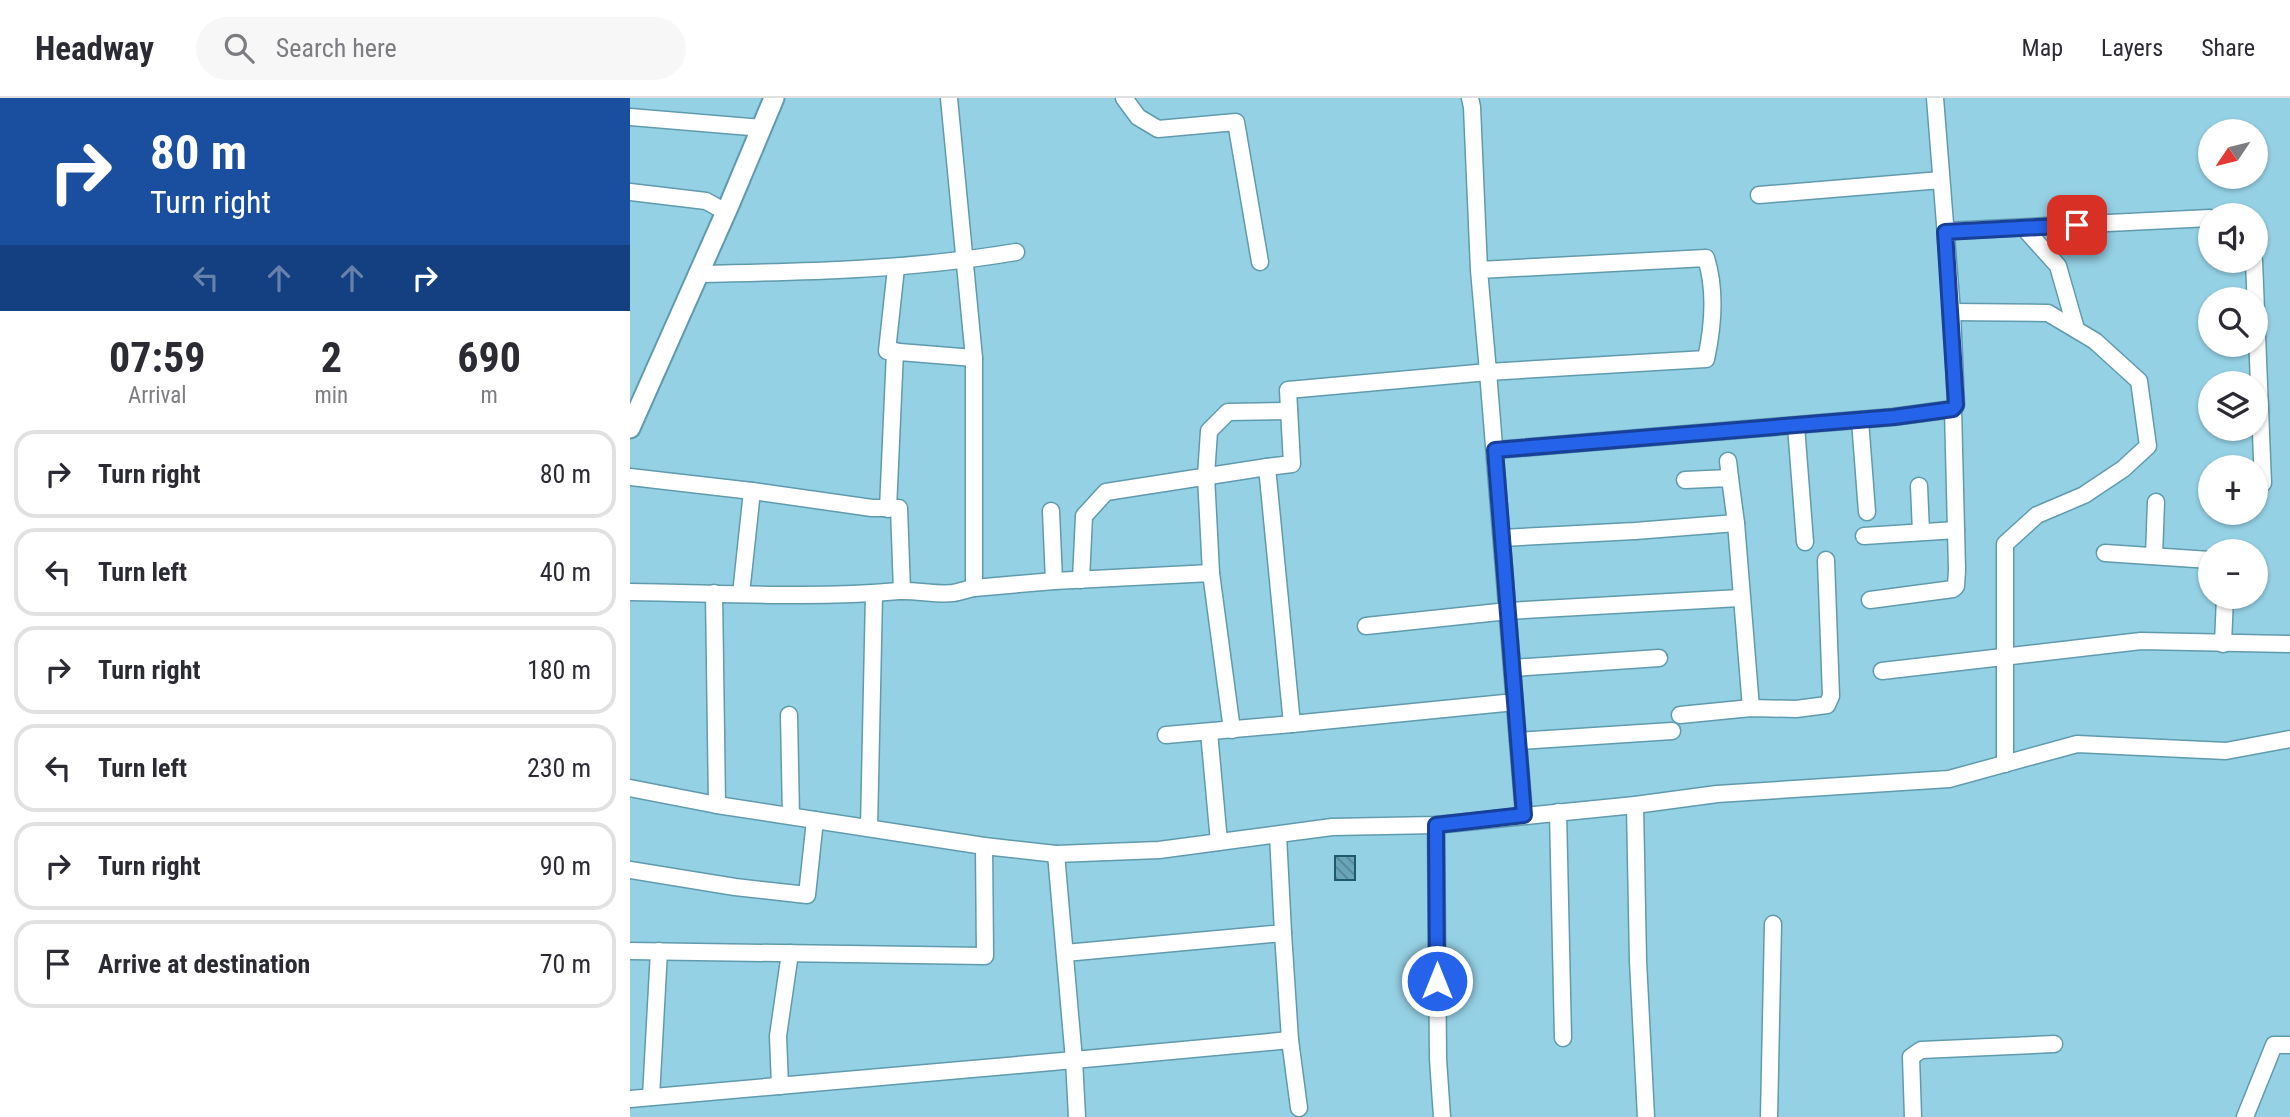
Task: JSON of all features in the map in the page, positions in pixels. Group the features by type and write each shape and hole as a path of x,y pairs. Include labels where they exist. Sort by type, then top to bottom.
{"street":[{"path":"630,428 774,98"},
{"path":"947,98 974,358 974,587"},
{"path":"1124,98 1138,117 1158,128 1236,122 1260,262"},
{"path":"1470,98 1479,270 1524,815"},
{"path":"1870,600 1953,589 1956,586 1953,409 1956,405 1952,312 1935,98"},
{"path":"630,117 762,128"},
{"path":"1759,195 1941,180"},
{"path":"630,192 706,201 726,212"},
{"path":"1945,232 2198,219"},
{"path":"2024,228 2058,266 2076,329"},
{"path":"697,274 896,268 965,261 1016,252"},
{"path":"1081,580 1084,516 1106,492 1292,464 1288,390 1488,372 1706,359 1712,333 1711,275 1706,258 1479,270"},
{"path":"896,268 887,351 974,358"},
{"path":"2254,273 2262,455"},
{"path":"1952,312 2048,313 2095,341 2139,380 2148,446 2123,469 2084,495 2037,515 2005,544 2005,764"},
{"path":"888,509 895,351"},
{"path":"1495,450 1796,426 1953,409"},
{"path":"1232,730 1211,573 1206,476 1209,431 1228,412 1289,411"},
{"path":"1860,420 1867,512"},
{"path":"1796,426 1805,542"},
{"path":"1728,461 1736,523 1751,708"},
{"path":"1267,467 1292,724"},
{"path":"630,477 821,502 899,508 902,591"},
{"path":"1685,480 1730,478"},
{"path":"1919,486 1921,532"},
{"path":"741,593 752,491"},
{"path":"2154,556 2157,502"},
{"path":"1051,511 1054,581"},
{"path":"1502,538 1736,523"},
{"path":"1864,536 1956,530"},
{"path":"2105,553 2198,559"},
{"path":"1680,715 1751,708 1796,709 1827,705 1831,696 1826,560"},
{"path":"630,592 741,593 765,596 902,591 951,593 974,587 1211,573"},
{"path":"713,593 717,805"},
{"path":"869,828 874,594"},
{"path":"1366,626 1508,611 1740,598"},
{"path":"2223,644 2224,609"},
{"path":"1882,671 2141,641 2290,644"},
{"path":"1513,667 1659,658"},
{"path":"1166,735 1515,702"},
{"path":"789,715 791,816"},
{"path":"1518,741 1672,731"},
{"path":"1209,732 1219,842"},
{"path":"630,788 717,805 984,846 1056,854 1159,850 1332,827 1436,825 1717,794 1949,779 2077,744 2226,751 2290,739"},
{"path":"1635,805 1638,961 1646,1117"},
{"path":"1558,812 1563,1038"},
{"path":"630,870 713,884 807,895 815,820"},
{"path":"1436,825 1438,1059 1442,1117"},
{"path":"1278,835 1290,1040 1299,1108"},
{"path":"630,951 985,956 984,846"},
{"path":"1056,854 1077,1117"},
{"path":"1769,1117 1773,924"},
{"path":"1065,953 1283,933"},
{"path":"651,1097 659,951"},
{"path":"780,1086 778,1036 790,953"},
{"path":"630,1098 1290,1040"},
{"path":"1913,1117 1911,1057 1915,1052 2054,1044"},
{"path":"2245,1117 2274,1045 2290,1045"}],"building":[{"path":"1335,856 1355,856 1355,880 1335,880"}],"route":[{"path":"1437,981 1436,825 1524,815 1495,450 1739,431 1953,409 1956,405 1952,312 1945,232 2077,225"}]}
